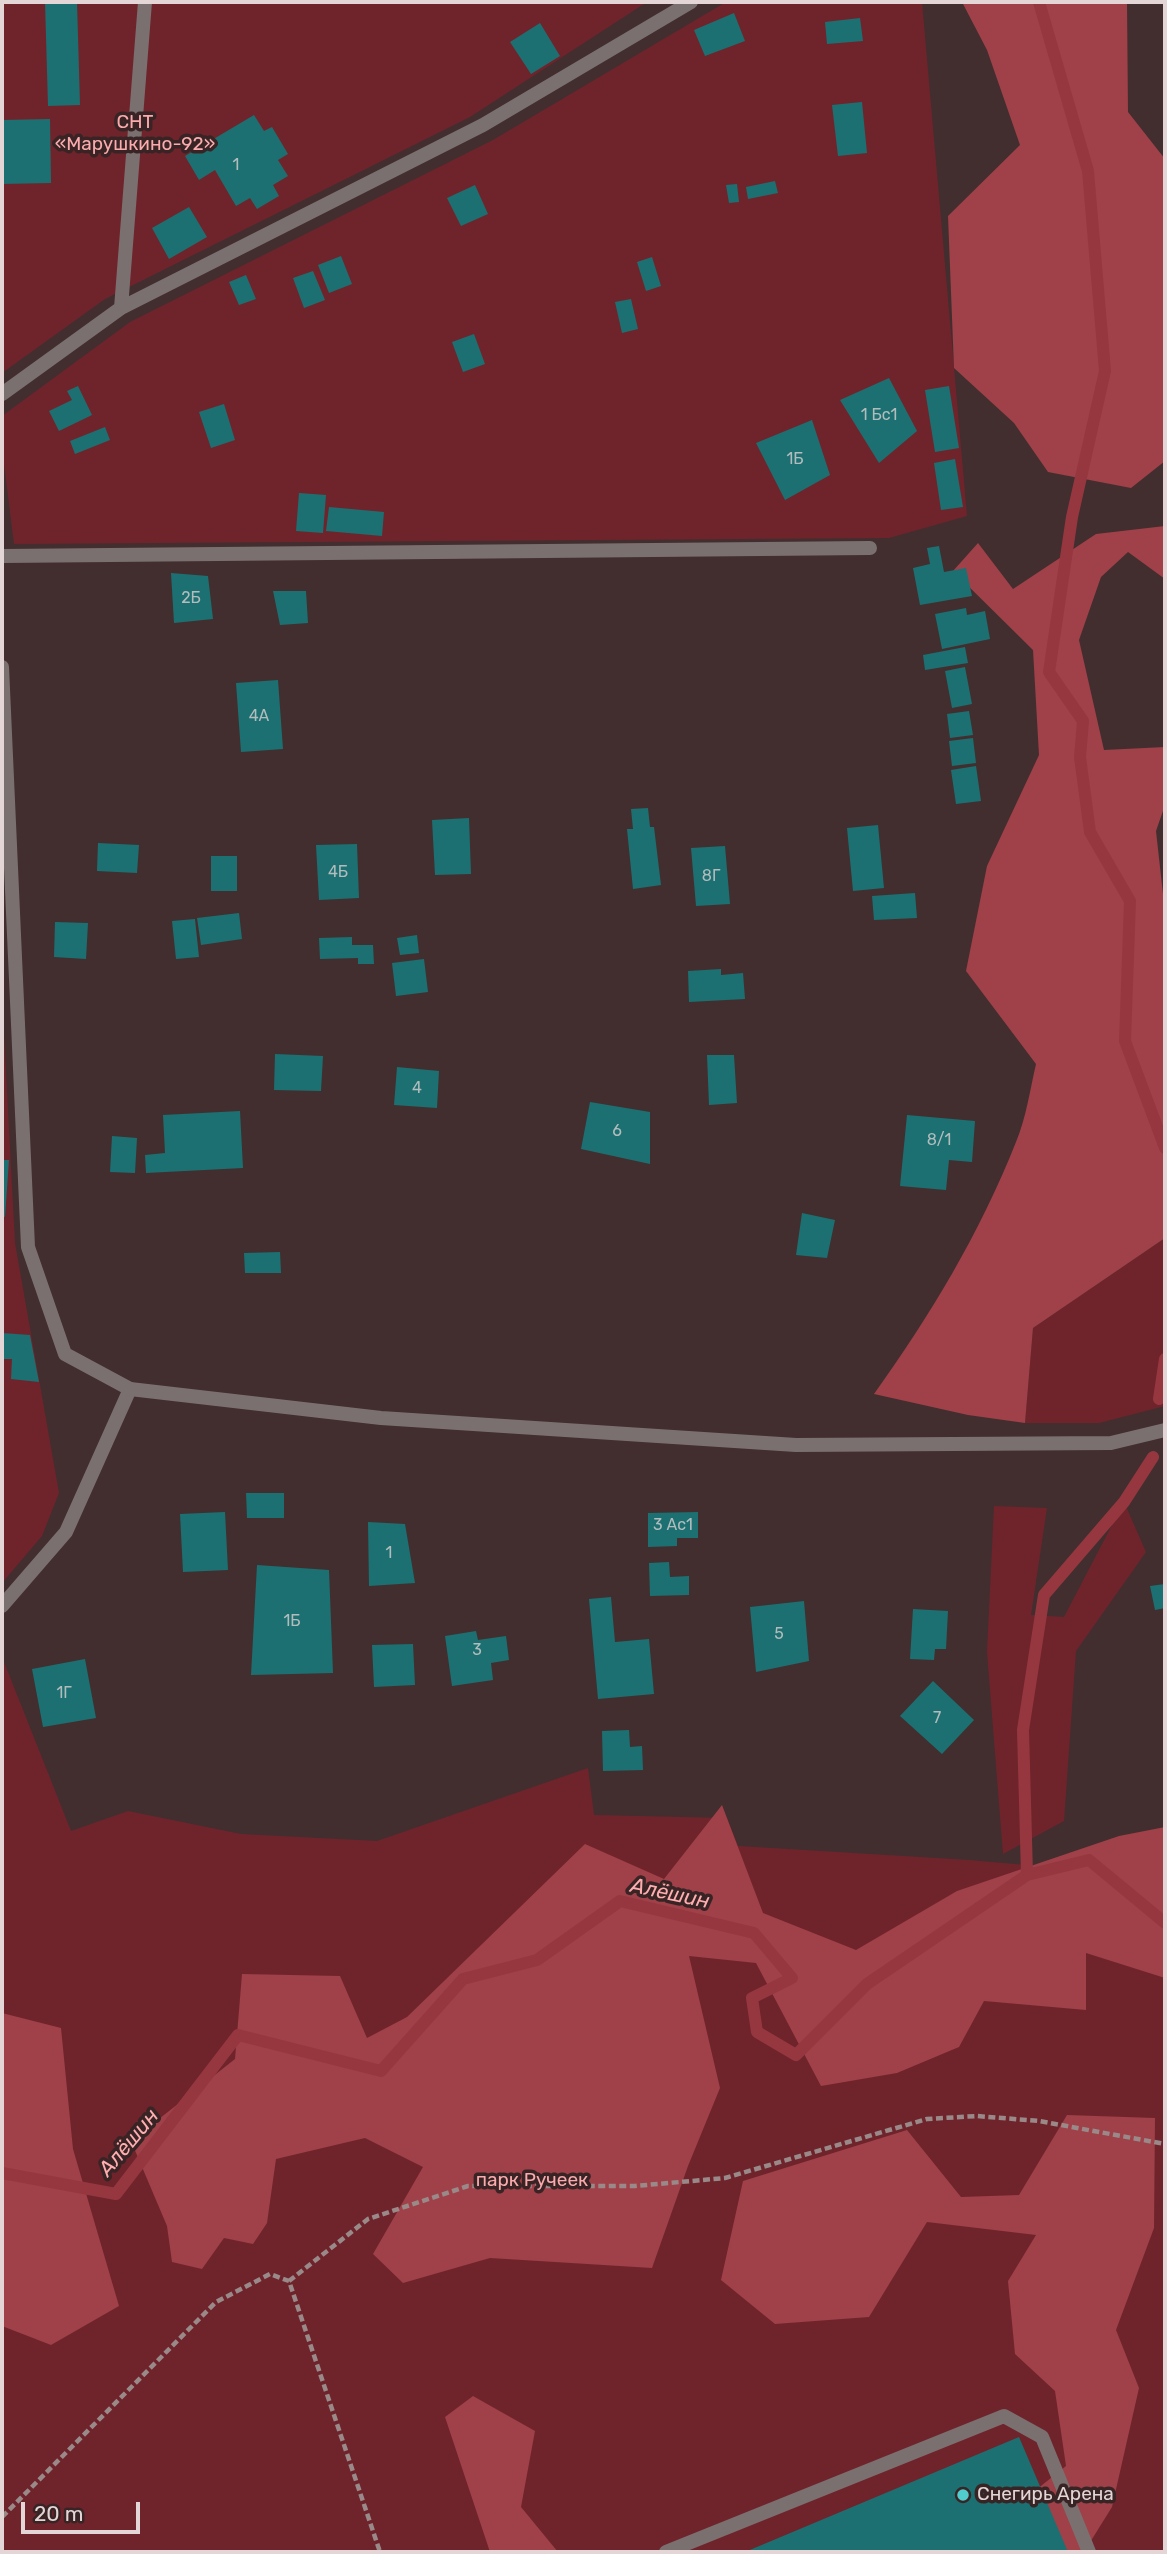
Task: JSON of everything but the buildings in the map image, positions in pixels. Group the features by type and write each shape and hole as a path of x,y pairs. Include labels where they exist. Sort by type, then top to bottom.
{"street":[{"path":"121,308 145,2"},
{"path":"2,394 121,308 483,125 691,2"},
{"path":"2,556 870,548"},
{"path":"2,667 28,1247 65,1354 130,1390 381,1418 796,1445 1111,1443 1165,1430"},
{"path":"2,1606 66,1532 130,1390"},
{"path":"666,2552 1004,2416 1042,2437 1089,2552"}],"path":[{"path":"289,2281 368,2219 468,2186 635,2186 725,2178 878,2131 927,2119 977,2116 1039,2121 1165,2144"},
{"path":"2,2516 216,2302 270,2274 289,2281"},
{"path":"289,2281 380,2552"}],"green space":[{"name":"СНТ «Марушкино-92»","path":"2,2 647,2 470,117 105,299 2,373"},
{"path":"726,2 922,2 967,516 889,538 14,544 2,448 2,416 130,322 493,140"},
{"path":"962,2 1127,2 1128,112 1165,159 1165,461 1131,488 1048,472 1014,423 954,368 948,216 1020,145 987,50"},
{"path":"1165,526 1165,579 1128,552 1101,577 1079,640 1104,750 1165,747 1165,805 1156,831 1165,912 1165,1238 1033,1328 1025,1423 968,1415 874,1394 953,1273 986,1209 1019,1133 1036,1064 966,971 987,866 1039,755 1033,650 953,571 978,543 1013,589 1096,534"},
{"path":"2,997 15,1243 59,1493 42,1536 2,1583"},
{"path":"1165,1238 1165,1406 1099,1423 1025,1423 1033,1328"},
{"path":"1124,1502 1146,1552 1076,1651 1064,1821 1003,1854 987,1652 994,1506 1047,1508 1031,1615 1064,1617"},
{"name":"парк Ручеек","path":"2,1657 71,1831 128,1811 241,1834 377,1841 588,1768 594,1815 727,1818 738,1846 969,1860 1165,1877 1165,2552 2,2552"},
{"path":"722,1805 763,1913 856,1950 957,1891 1119,1836 1165,1827 1165,1978 1086,1953 1086,2010 984,2001 959,2047 897,2073 821,2086 756,1963 689,1956 720,2088 688,2166 652,2268 490,2258 403,2283 373,2254 423,2167 365,2138 276,2159 267,2223 253,2244 224,2238 202,2269 172,2262 167,2226 131,2141 235,2059 242,1974 340,1976 367,2038 407,2017 585,1844 664,1879"},
{"path":"2,2013 61,2028 73,2149 119,2306 51,2345 2,2326"},
{"path":"1067,2115 1155,2118 1154,2228 1116,2330 1139,2388 1112,2507 1084,2552 958,2552 1066,2466 1055,2391 1015,2354 1008,2281 1036,2235 927,2222 869,2317 775,2324 721,2280 743,2181 907,2130 961,2197 1019,2195"},
{"path":"473,2396 535,2431 521,2507 558,2552 490,2552 445,2417"}],"waterway":[{"path":"1039,2 1088,171 1105,371 1072,517 1049,672 1083,721 1080,757 1090,832 1130,901 1125,1041 1165,1148"},
{"path":"1159,1399 1165,1359"},
{"path":"1027,1875 1023,1730 1044,1595 1124,1502 1153,1457"},
{"name":"Алёшин","path":"2,2173 116,2194 238,2035 381,2071 463,1979 537,1960 620,1901 754,1933 792,1978 752,1998 757,2032 796,2055 867,1984 1027,1875 1089,1860 1165,1923"}],"place":[{"name":"Снегирь Арена","path":"963,2495"}]}
